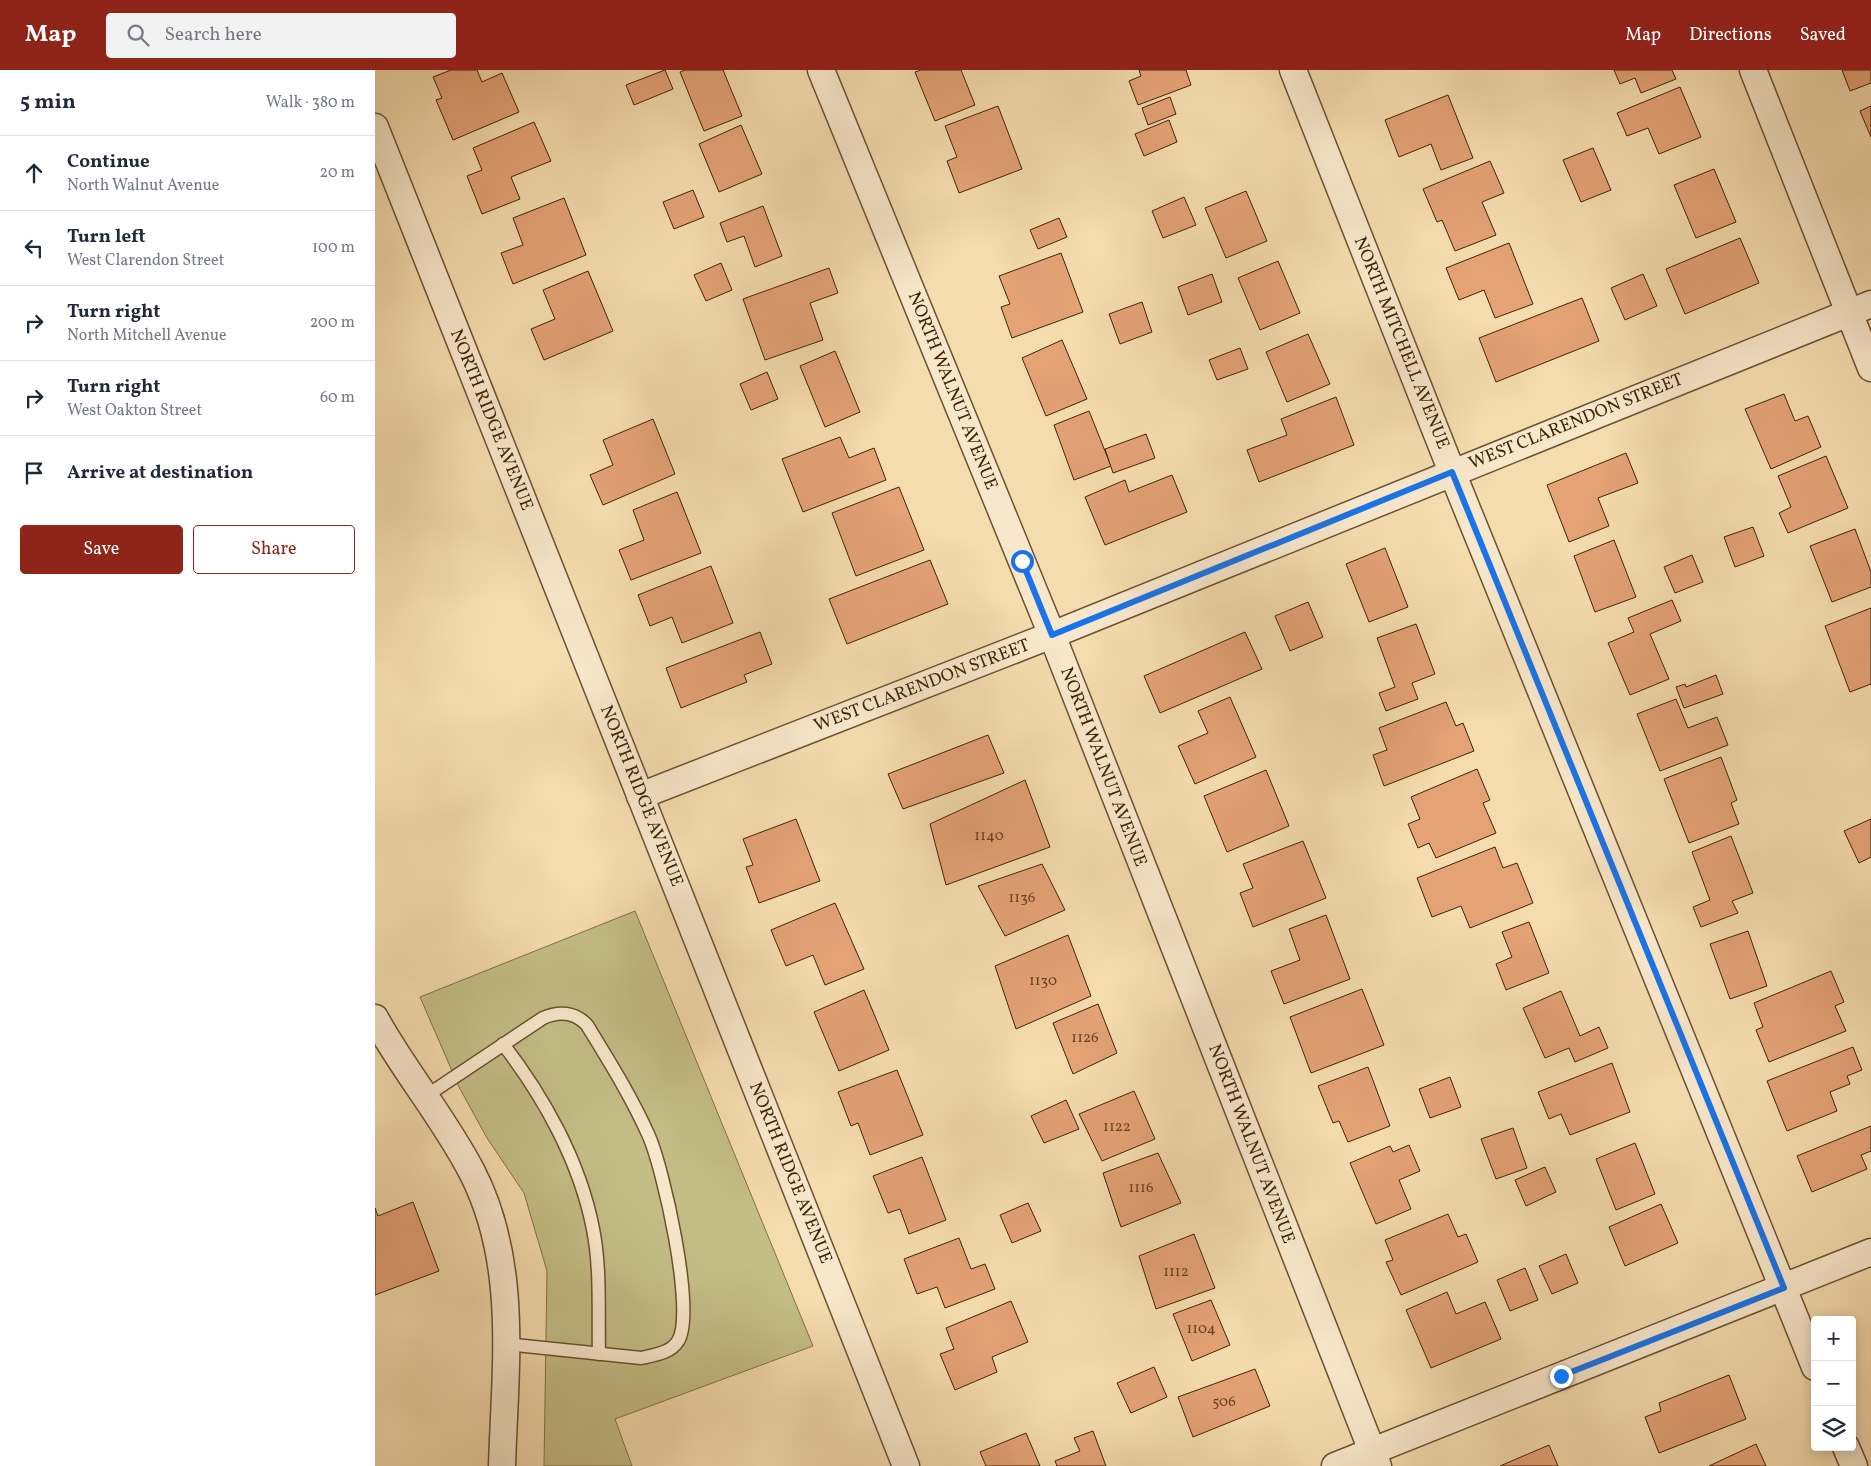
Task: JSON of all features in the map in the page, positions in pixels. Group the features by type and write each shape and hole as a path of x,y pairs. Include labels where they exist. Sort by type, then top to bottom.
{"street":[{"name":"NORTH WALNUT AVENUE","path":"821,70 1052,635 1375,1458"},
{"name":"NORTH MITCHELL AVENUE","path":"1293,70 1452,472 1813,1361"},
{"path":"1753,70 1860,309 1871,368"},
{"name":"NORTH RIDGE AVENUE","path":"375,127 906,1466"},
{"name":"WEST CLARENDON STREET","path":"640,796 1052,635 1860,309"},
{"path":"375,1018 473,1173 500,1248 506,1296 502,1466"},
{"path":"1335,1466 1375,1458 1871,1252"},
{"path":"1848,1451 1854,1466"}],"lane":[{"path":"426,1096 503,1044 552,1014 579,1017 587,1025 623,1083 652,1144 665,1188 681,1276 682,1331 673,1348 658,1355 641,1358 505,1344"},
{"path":"503,1044 529,1080 552,1120 587,1205 593,1229 597,1262 599,1354"}],"shaded area":[{"path":"635,911 813,1346 615,1419 632,1466 544,1466 547,1271 524,1193 487,1138 459,1087 420,997"}],"building":[{"path":"451,70 477,70 482,82 502,73 519,112 453,140 436,100 442,98 433,77"},
{"path":"665,70 673,89 634,105 626,85"},
{"path":"685,70 723,70 742,116 704,131 680,72"},
{"path":"921,70 961,70 975,105 935,121 915,72"},
{"path":"1139,70 1186,70 1191,85 1138,105 1129,81 1141,76"},
{"path":"1614,70 1672,70 1676,79 1641,93 1635,78 1620,84"},
{"path":"1842,70 1871,70 1871,83 1850,91"},
{"path":"1680,87 1701,137 1659,154 1648,128 1627,136 1617,113"},
{"path":"1448,95 1473,158 1441,170 1431,144 1399,157 1385,120"},
{"path":"1170,97 1176,114 1148,125 1142,108"},
{"path":"998,106 1022,169 959,193 947,161 957,157 945,126"},
{"path":"1871,106 1871,137 1860,111"},
{"path":"1169,120 1177,142 1144,156 1135,134"},
{"path":"534,122 551,161 511,177 520,199 482,214 467,176 482,170 473,148"},
{"path":"741,125 762,174 719,192 699,144"},
{"path":"1593,148 1611,190 1581,202 1563,160"},
{"path":"1490,161 1504,193 1482,202 1496,235 1455,251 1442,220 1437,222 1423,189"},
{"path":"1714,169 1736,222 1696,238 1674,185"},
{"path":"693,190 704,217 674,229 663,202"},
{"path":"1246,191 1267,241 1226,258 1205,208"},
{"path":"1184,197 1196,225 1163,238 1152,211"},
{"path":"564,198 586,255 513,284 501,253 523,245 513,218"},
{"path":"763,206 782,256 755,267 744,236 727,242 720,223"},
{"path":"1059,218 1067,237 1038,249 1030,230"},
{"path":"1740,238 1759,283 1685,314 1666,269"},
{"path":"1509,243 1533,304 1495,318 1484,290 1459,300 1446,268"},
{"path":"1061,253 1083,312 1012,338 1001,307 1010,304 999,276"},
{"path":"1278,261 1300,313 1260,330 1238,278"},
{"path":"721,263 732,290 706,301 694,275"},
{"path":"829,268 838,293 810,303 823,340 765,360 743,299"},
{"path":"588,271 613,331 544,360 531,329 555,319 543,290"},
{"path":"1212,274 1222,302 1188,315 1178,287"},
{"path":"1643,274 1657,306 1625,320 1611,288"},
{"path":"1582,298 1599,341 1496,382 1479,338"},
{"path":"1142,302 1152,332 1120,344 1109,314"},
{"path":"1308,334 1330,384 1287,402 1266,352"},
{"path":"1062,340 1087,399 1046,416 1022,358"},
{"path":"1240,348 1248,369 1217,380 1209,360"},
{"path":"835,351 860,412 825,427 800,366"},
{"path":"767,372 778,399 751,410 740,384"},
{"path":"1784,394 1795,421 1808,416 1821,447 1771,469 1745,409"},
{"path":"1336,397 1354,445 1259,482 1247,450 1287,435 1281,419"},
{"path":"1089,411 1111,466 1074,480 1054,425"},
{"path":"653,419 675,474 603,505 590,475 613,465 603,440"},
{"path":"1146,434 1155,458 1113,473 1105,449"},
{"path":"840,437 849,458 874,448 886,480 803,512 782,459"},
{"path":"1626,453 1638,483 1598,498 1609,526 1569,542 1547,485"},
{"path":"1826,456 1848,508 1788,533 1779,513 1791,507 1778,476"},
{"path":"1172,475 1187,512 1105,545 1085,497 1125,480 1129,492"},
{"path":"899,487 924,550 856,576 832,513"},
{"path":"677,492 701,553 631,580 619,550 644,540 633,510"},
{"path":"1753,527 1764,556 1735,567 1724,537"},
{"path":"1855,529 1871,572 1871,587 1832,602 1810,546"},
{"path":"1614,540 1636,597 1595,612 1574,556"},
{"path":"1385,548 1408,607 1369,622 1346,564"},
{"path":"1692,555 1703,582 1675,593 1664,567"},
{"path":"930,560 948,604 847,644 829,599"},
{"path":"711,566 733,623 682,643 672,617 650,626 638,595"},
{"path":"1672,600 1681,621 1650,634 1669,679 1630,695 1608,643 1634,632 1628,618"},
{"path":"1308,602 1323,637 1290,651 1275,616"},
{"path":"1871,608 1871,684 1850,692 1825,626"},
{"path":"1416,624 1435,674 1412,683 1418,699 1386,711 1379,693 1395,687 1377,638"},
{"path":"760,632 772,664 744,675 747,682 681,708 666,668"},
{"path":"1245,632 1262,669 1160,713 1144,676"},
{"path":"1716,675 1723,694 1684,708 1676,687 1685,684 1686,687"},
{"path":"1230,697 1256,757 1195,784 1178,746 1208,733 1198,711"},
{"path":"1676,699 1688,728 1717,717 1728,745 1660,771 1637,714"},
{"path":"1446,702 1456,726 1463,723 1474,751 1384,786 1373,755 1387,750 1379,728"},
{"path":"988,735 1004,773 903,809 888,774"},
{"path":"1721,757 1737,800 1731,803 1739,824 1689,843 1664,779"},
{"path":"1477,769 1490,800 1483,803 1496,833 1436,858 1429,843 1418,848 1408,824 1420,819 1411,797"},
{"path":"1266,770 1289,826 1227,852 1204,796"},
{"path":"1025,780 1050,847 946,885 930,824"},
{"path":"796,819 820,881 759,903 746,867 753,865 743,839"},
{"path":"1871,819 1871,857 1859,863 1844,831"},
{"path":"1731,836 1753,893 1732,901 1738,913 1701,927 1693,907 1710,900 1692,852"},
{"path":"1303,841 1326,898 1253,927 1240,893 1253,888 1243,864"},
{"path":"1495,847 1503,868 1517,863 1533,903 1470,928 1461,906 1432,917 1417,878"},
{"path":"1042,864 1065,910 1005,936 978,886"},
{"path":"835,903 864,969 825,985 813,955 786,966 771,930"},
{"path":"1326,915 1350,979 1284,1004 1271,971 1300,960 1289,929"},
{"path":"1529,922 1549,973 1506,990 1496,964 1512,957 1502,932"},
{"path":"1748,931 1767,986 1730,999 1710,944"},
{"path":"1068,935 1091,996 1016,1029 995,966"},
{"path":"1831,971 1844,1002 1835,1006 1846,1031 1769,1062 1756,1030 1763,1027 1754,1003"},
{"path":"1362,989 1384,1045 1311,1073 1290,1017"},
{"path":"864,990 889,1050 839,1071 814,1012"},
{"path":"1561,991 1580,1036 1599,1027 1608,1048 1575,1062 1569,1048 1545,1058 1523,1008"},
{"path":"1098,1004 1117,1053 1073,1074 1053,1023"},
{"path":"1853,1047 1862,1070 1847,1076 1850,1084 1830,1092 1837,1111 1787,1131 1767,1081"},
{"path":"1612,1063 1630,1112 1570,1135 1561,1114 1549,1119 1538,1092"},
{"path":"1368,1067 1390,1126 1348,1142 1339,1121 1333,1123 1318,1086"},
{"path":"897,1070 923,1135 870,1155 858,1123 851,1126 838,1092"},
{"path":"1450,1077 1461,1107 1430,1118 1419,1089"},
{"path":"1134,1091 1155,1139 1102,1161 1079,1114"},
{"path":"1066,1100 1079,1129 1044,1143 1031,1116"},
{"path":"1871,1126 1871,1151 1861,1155 1867,1169 1812,1192 1797,1156"},
{"path":"1513,1128 1527,1168 1496,1179 1481,1139"},
{"path":"1635,1143 1655,1194 1616,1210 1596,1159"},
{"path":"1409,1145 1420,1171 1399,1180 1411,1209 1376,1224 1350,1163 1390,1146 1393,1152"},
{"path":"1158,1153 1181,1203 1121,1227 1103,1173"},
{"path":"922,1157 946,1220 909,1234 900,1209 888,1213 873,1176"},
{"path":"1545,1167 1556,1192 1526,1206 1515,1180"},
{"path":"413,1202 439,1271 375,1295 375,1208 378,1216"},
{"path":"1028,1203 1041,1231 1012,1243 1000,1215"},
{"path":"1661,1204 1678,1243 1625,1266 1609,1227"},
{"path":"1448,1214 1458,1237 1466,1234 1478,1262 1401,1295 1386,1262 1393,1260 1385,1240"},
{"path":"1194,1234 1215,1288 1156,1309 1139,1256"},
{"path":"959,1238 971,1269 985,1264 995,1289 945,1308 937,1287 917,1294 904,1259"},
{"path":"1566,1254 1578,1283 1552,1294 1539,1266"},
{"path":"1525,1268 1538,1300 1510,1311 1497,1280"},
{"path":"1447,1292 1456,1314 1485,1302 1501,1339 1431,1368 1406,1310"},
{"path":"1211,1300 1230,1345 1192,1361 1173,1314"},
{"path":"1011,1301 1028,1342 992,1357 997,1372 955,1390 940,1354 954,1349 946,1328"},
{"path":"1154,1367 1167,1397 1131,1413 1117,1383"},
{"path":"1255,1369 1270,1406 1193,1437 1178,1397"},
{"path":"1729,1375 1746,1419 1659,1453 1645,1417 1661,1411 1659,1403"},
{"path":"1093,1431 1106,1466 1057,1466 1055,1461 1080,1451 1074,1438"},
{"path":"1026,1433 1040,1466 986,1466 980,1452"},
{"path":"1756,1444 1766,1466 1709,1466"},
{"path":"1549,1445 1558,1466 1500,1466"}],"route":[{"path":"1022,561 1052,635 1452,472 1784,1288 1561,1376"}]}
